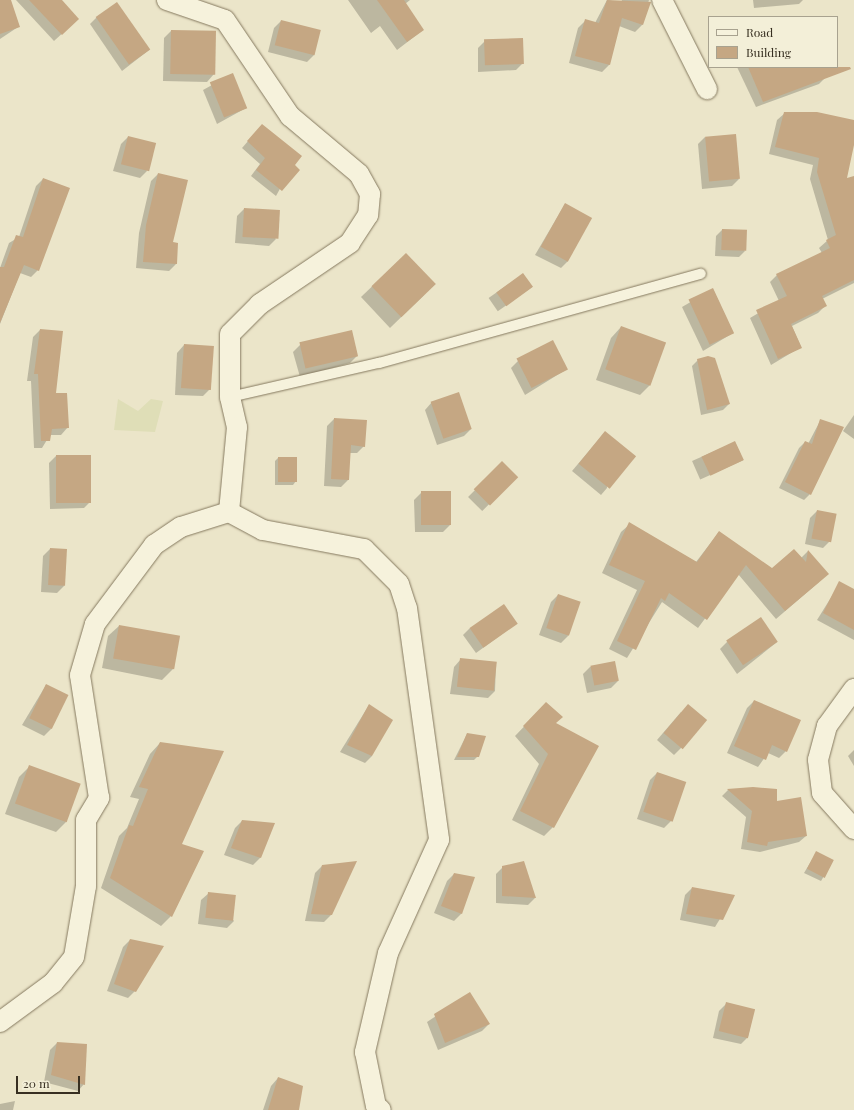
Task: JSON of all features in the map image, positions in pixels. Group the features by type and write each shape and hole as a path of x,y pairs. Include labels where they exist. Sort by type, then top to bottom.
{"street":[{"path":"167,0 225,20 290,116 359,174 370,194 368,215 350,243 260,304 230,334 230,397 237,427 229,512"},
{"path":"662,0 707,89"},
{"path":"0,1022 53,983 74,957 86,886 86,820 99,798 80,675 95,624 154,545 181,527 229,512 263,530 364,549 399,584 406,608 439,840 388,953 366,1052 376,1106 380,1110"},
{"path":"854,689 827,726 818,760 822,793 854,829"}],"lane":[{"path":"230,397 379,363 702,274"}],"green space":[{"path":"118,399 138,411 151,399 163,401 155,432 114,430"}],"building":[{"path":"0,0 11,0 20,27 0,34"},
{"path":"29,0 62,0 79,19 62,35"},
{"path":"377,0 404,0 424,30 407,42"},
{"path":"607,0 651,2 643,25 622,18 610,65 575,56 585,19 599,23"},
{"path":"117,2 150,50 129,64 96,17"},
{"path":"281,20 321,30 314,55 275,45"},
{"path":"171,30 216,31 215,75 170,74"},
{"path":"523,38 524,64 485,65 484,39"},
{"path":"850,67 851,69 763,102 748,68"},
{"path":"233,73 247,108 224,118 210,82"},
{"path":"784,112 817,112 854,120 854,145 847,178 854,176 854,280 822,296 827,306 791,324 802,348 778,359 756,310 787,296 776,274 830,248 826,240 836,235 817,172 819,158 775,147"},
{"path":"262,124 302,156 295,165 300,170 282,191 256,170 265,158 247,141"},
{"path":"736,134 740,179 709,182 705,137"},
{"path":"128,136 156,143 149,171 121,164"},
{"path":"158,173 188,180 173,242 178,243 177,264 143,262 146,225"},
{"path":"43,178 70,188 39,271 24,265 0,323 0,267 4,267 16,235 23,237"},
{"path":"565,203 592,218 568,262 541,247"},
{"path":"244,208 280,210 278,239 242,237"},
{"path":"722,229 747,230 746,251 721,250"},
{"path":"406,253 436,284 401,317 371,286"},
{"path":"523,273 533,287 506,306 496,292"},
{"path":"713,288 734,333 710,345 689,299"},
{"path":"621,326 666,342 650,386 605,369"},
{"path":"40,329 63,331 56,393 67,393 69,428 52,429 50,441 41,441 38,374 34,374"},
{"path":"352,330 358,356 305,368 299,342"},
{"path":"553,340 568,369 531,388 516,359"},
{"path":"184,344 214,346 211,390 181,388"},
{"path":"708,356 715,358 730,404 707,410 697,359"},
{"path":"459,392 472,429 443,439 431,402"},
{"path":"334,418 367,420 365,447 351,445 349,480 331,479"},
{"path":"820,419 844,427 811,495 785,482 805,441 812,444"},
{"path":"605,431 636,456 610,489 579,464"},
{"path":"735,441 744,460 710,476 701,457"},
{"path":"56,455 91,455 91,503 56,503"},
{"path":"278,457 297,457 297,482 278,482"},
{"path":"502,461 518,477 490,506 474,489"},
{"path":"421,491 451,491 451,525 421,525"},
{"path":"817,510 837,514 831,542 811,538"},
{"path":"629,522 697,562 719,531 772,568 794,549 806,562 808,550 829,574 785,611 746,565 707,620 669,593 665,601 661,598 636,650 617,641 645,581 609,565"},
{"path":"50,548 67,549 65,586 48,585"},
{"path":"839,581 854,589 854,630 823,613"},
{"path":"558,594 581,602 569,636 546,628"},
{"path":"504,604 518,624 483,648 470,628"},
{"path":"761,617 778,642 743,665 726,640"},
{"path":"119,625 180,636 174,669 113,658"},
{"path":"460,658 497,662 494,691 457,687"},
{"path":"615,661 619,681 594,685 590,666"},
{"path":"46,684 68,695 52,729 29,718"},
{"path":"754,700 801,720 787,752 772,745 766,760 734,746"},
{"path":"546,702 563,717 556,723 599,746 554,828 520,811 548,754 523,726"},
{"path":"369,704 393,720 372,756 347,745"},
{"path":"688,704 707,720 683,749 664,733"},
{"path":"467,733 486,736 479,757 457,757"},
{"path":"160,742 224,751 182,844 204,851 172,917 110,878 129,825 133,826 148,789 139,787"},
{"path":"29,765 81,784 67,822 15,804"},
{"path":"657,772 686,782 673,822 643,812"},
{"path":"753,787 777,789 777,801 801,797 807,836 768,842 767,846 747,842 752,811 727,789"},
{"path":"242,820 275,823 261,858 231,848"},
{"path":"816,851 834,860 825,878 807,869"},
{"path":"357,861 332,915 311,914 322,865"},
{"path":"524,861 536,898 502,896 502,866"},
{"path":"454,873 475,877 462,914 441,906"},
{"path":"692,887 735,895 723,920 686,914"},
{"path":"208,892 236,895 233,921 205,918"},
{"path":"130,939 164,946 136,992 114,984"},
{"path":"470,992 490,1024 445,1043 434,1014"},
{"path":"726,1002 755,1009 748,1038 719,1031"},
{"path":"57,1042 87,1044 85,1085 51,1075"},
{"path":"278,1077 303,1086 299,1110 268,1110"}]}
